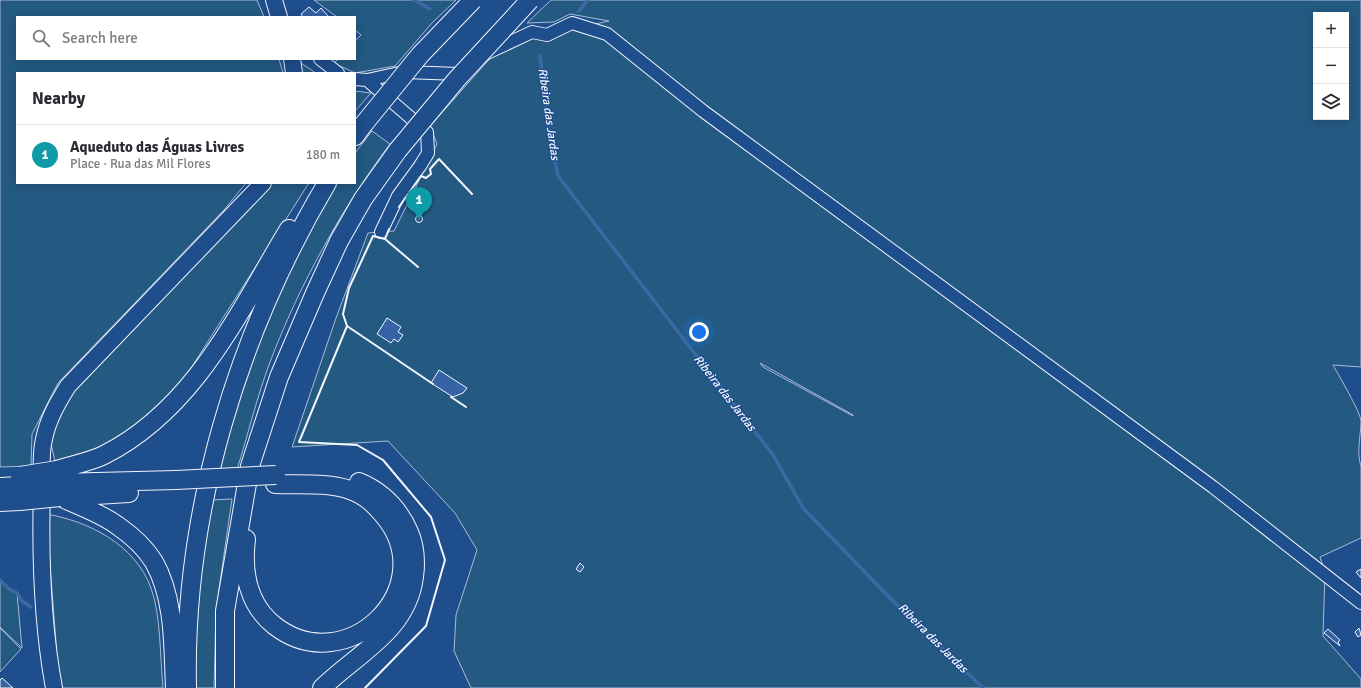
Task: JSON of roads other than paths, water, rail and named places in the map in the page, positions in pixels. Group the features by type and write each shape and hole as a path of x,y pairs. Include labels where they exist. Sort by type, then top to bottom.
{"highway":[{"path":"358,131 420,55 473,0"},
{"path":"225,688 225,611 250,466 282,370 336,248 363,199 398,150 447,90 530,0"},
{"path":"0,502 20,488 58,483 142,432 167,410 190,385 215,352 317,184"},
{"path":"187,688 187,659 191,593 202,515 218,441 244,357 286,258 326,184"},
{"path":"261,434 245,550 247,583 253,601 265,618 282,631 302,640 322,643 344,641 364,631 380,620 392,603 400,586 403,564 400,544 392,526 366,497 349,490 275,480"},
{"path":"0,487 20,488 58,483 176,485 275,480 320,472 348,477 372,488 391,503 404,520 413,541 415,564 412,588 406,608 393,626 366,651 336,674 322,688"},
{"path":"0,478 20,488"},
{"path":"58,483 117,525 136,541 154,562 166,592 172,617 175,688"}],"main road":[{"path":"274,0 279,16"},
{"path":"292,60 294,72"},
{"path":"54,688 48,657 44,610 41,524 44,439 55,407 68,386 262,184"}],"street":[{"path":"361,80 404,72 459,74 488,52 532,32 547,35 572,22 607,34 703,111 1212,487 1361,603"},
{"path":"321,60 337,72"},
{"path":"361,80 427,132 428,153 398,196 381,232"}],"waterway":[{"name":"Ribeira das Jardas","path":"414,0 430,9"},
{"path":"579,11 588,0"},
{"name":"Ribeira das Jardas","path":"540,56 549,132 558,176 773,455 803,508 887,595 983,688"},
{"path":"0,580 9,589 17,593 22,601 31,607"}],"place":[{"name":"Aqueduto das Águas Livres","path":"419,220"}]}
